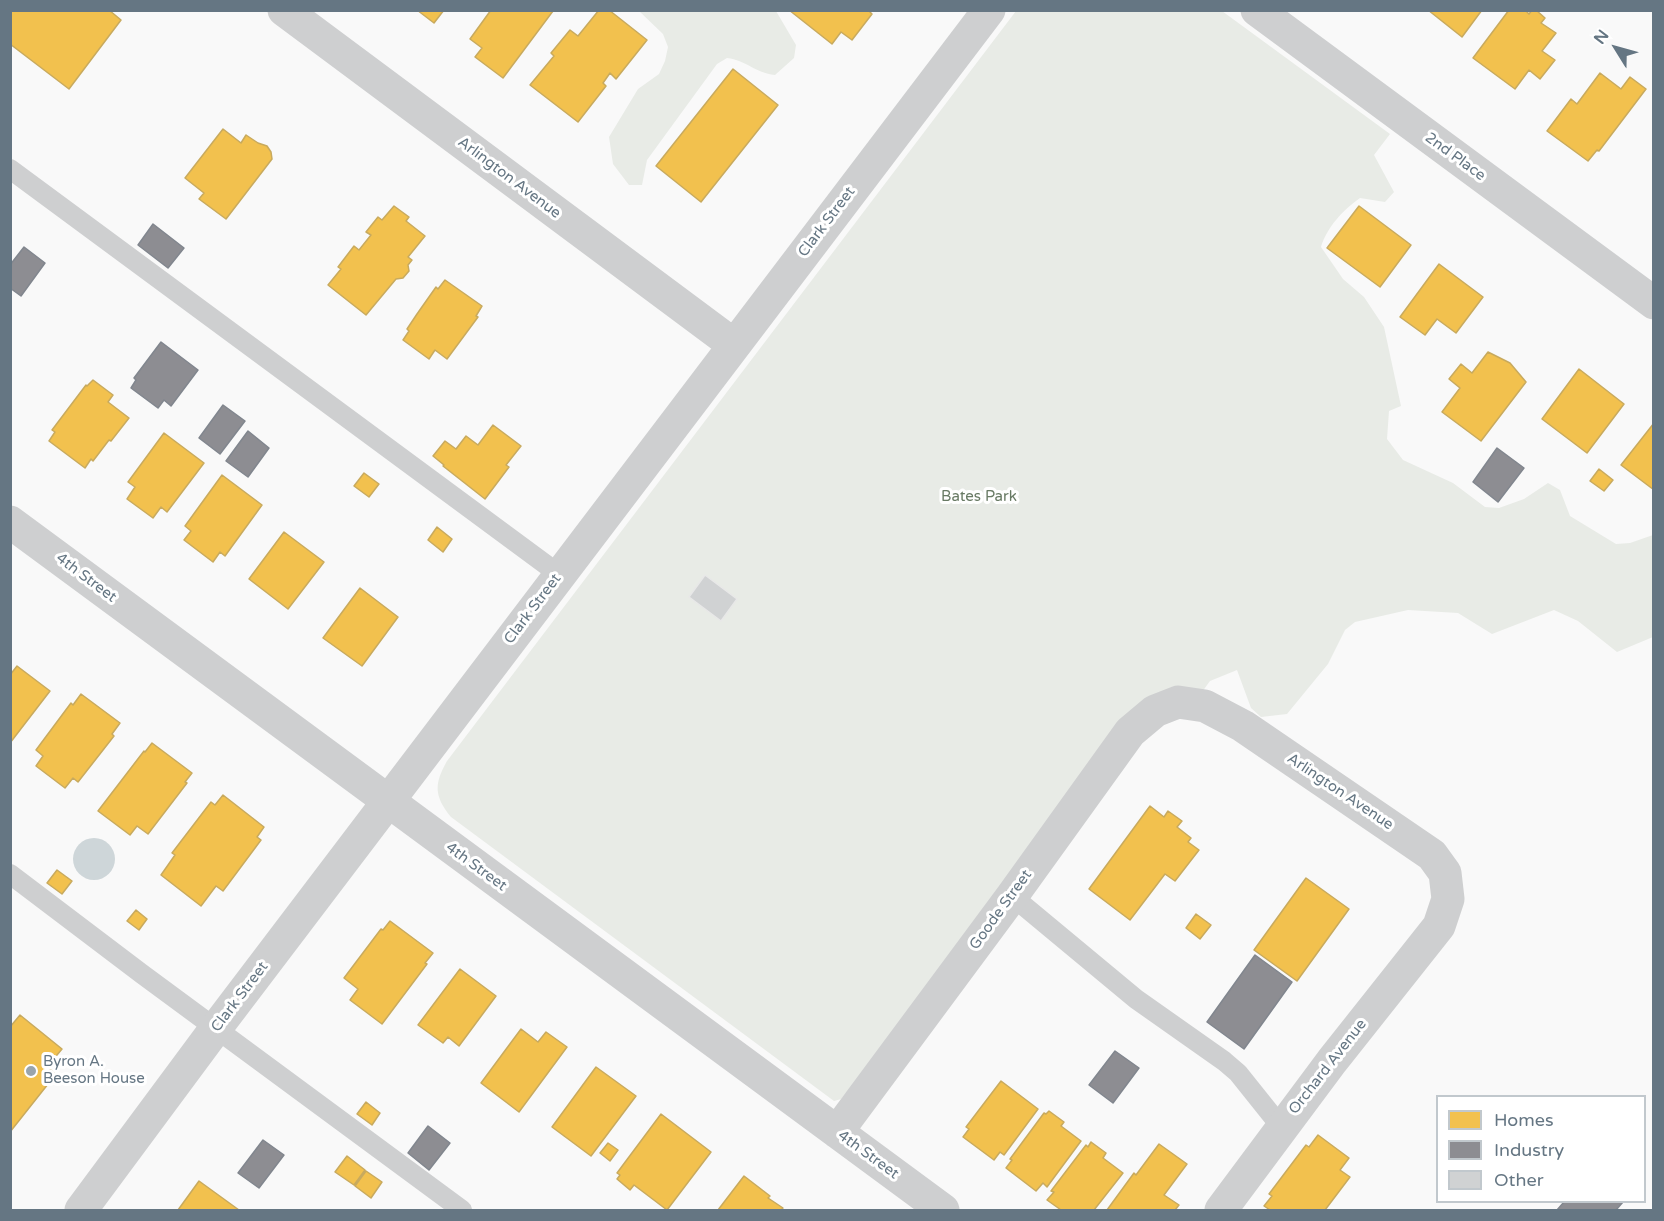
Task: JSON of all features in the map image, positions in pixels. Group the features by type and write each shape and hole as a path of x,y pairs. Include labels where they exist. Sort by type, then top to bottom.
{"street":[{"name":"Arlington Avenue","path":"284,10 734,345"},
{"name":"Clark Street","path":"81,1210 216,1028 989,10"},
{"name":"2nd Place","path":"1257,10 1653,303"},
{"name":"4th Street","path":"10,522 943,1210"},
{"name":"Arlington Avenue","path":"1178,702 1205,706 1243,726 1432,855 1445,873 1448,899 1439,926"},
{"name":"Goode Street","path":"837,1132 1130,732 1155,711 1178,702"},
{"name":"Orchard Avenue","path":"1221,1210 1439,926"}],"lane":[{"path":"10,169 560,575"},
{"path":"10,874 462,1210"},
{"path":"1012,896 1136,999 1238,1073 1282,1128"}],"green space":[{"path":"639,11 776,11 796,45 794,58 775,75 762,72 734,59 727,58 717,64 647,160 642,185 629,185 613,164 609,137 638,89 659,74 668,47 663,34"},
{"name":"Bates Park","path":"1016,11 1222,11 1390,134 1374,155 1394,192 1385,202 1360,198 1354,202 1332,226 1321,247 1343,279 1364,297 1384,327 1401,406 1389,411 1387,439 1403,460 1453,483 1485,507 1499,508 1524,499 1548,483 1560,490 1570,516 1616,544 1630,543 1653,535 1653,637 1617,652 1578,621 1554,610 1492,634 1458,613 1408,610 1355,622 1345,630 1328,664 1287,714 1261,717 1251,708 1237,670 1210,681 1202,692 1174,691 841,1099 834,1101 451,817 441,803 438,783 447,761"}],"shaded area":[{"path":"94,838 102,839 109,844 114,851 114,867 109,874 102,879 94,880 86,879 79,874 74,867 73,859 74,851 79,844 86,839"}],"building: Homes":[{"path":"10,10 109,10 121,20 69,89 10,44"},
{"path":"417,10 444,10 434,23"},
{"path":"491,10 553,11 503,78 475,57 482,48 470,39"},
{"path":"599,10 609,10 647,40 616,79 610,73 603,83 606,86 578,122 530,85 554,56 551,53 570,30 578,36"},
{"path":"789,10 868,10 872,14 852,40 841,32 832,44"},
{"path":"1428,10 1482,10 1462,37"},
{"path":"1509,10 1525,10 1529,14 1532,10 1536,10 1545,18 1541,23 1556,33 1542,51 1555,60 1540,79 1529,70 1515,89 1473,58"},
{"path":"733,69 778,105 701,202 656,166"},
{"path":"1600,73 1621,89 1630,77 1646,89 1599,151 1597,150 1588,161 1547,131 1571,99 1577,104"},
{"path":"223,129 241,143 246,135 267,146 272,159 226,219 199,199 204,193 185,178"},
{"path":"394,206 409,217 406,221 425,236 408,257 412,260 408,265 409,271 403,278 396,279 366,315 328,285 341,269 338,267 354,246 359,250 371,235 366,232 378,217 382,220"},
{"path":"1359,206 1411,245 1380,287 1327,248"},
{"path":"1439,264 1483,297 1456,333 1437,319 1425,335 1400,317"},
{"path":"445,280 482,306 476,316 478,317 447,359 435,350 429,359 403,340 417,314 436,287 438,289"},
{"path":"1488,352 1510,363 1526,382 1481,441 1442,412 1460,388 1449,379 1461,364 1472,373"},
{"path":"1579,369 1624,404 1587,453 1542,419"},
{"path":"93,380 113,395 108,402 129,418 85,468 49,441 55,432 52,430 86,385"},
{"path":"1654,423 1654,490 1621,465"},
{"path":"493,425 521,446 506,465 509,467 485,499 433,456 445,441 456,449 466,436 478,445"},
{"path":"164,433 204,463 167,512 161,507 153,518 127,499 135,487 128,482"},
{"path":"1599,469 1613,480 1604,491 1590,481"},
{"path":"364,473 379,484 369,497 354,486"},
{"path":"222,475 262,505 225,556 220,552 213,562 184,540 191,531 185,526"},
{"path":"437,527 452,539 443,552 428,540"},
{"path":"284,532 324,562 288,609 249,579"},
{"path":"360,588 398,617 362,666 323,638"},
{"path":"17,666 50,691 10,743 10,675"},
{"path":"81,694 120,723 112,734 114,736 78,782 73,778 65,788 36,766 43,756 36,750 71,703 73,705"},
{"path":"152,743 192,773 148,834 137,826 130,835 98,811"},
{"path":"223,795 264,827 257,837 261,840 223,891 216,886 201,906 161,875 175,855 172,853 211,802 215,805"},
{"path":"1150,806 1164,817 1168,811 1182,821 1177,827 1191,838 1188,842 1199,850 1175,881 1165,874 1130,920 1089,889"},
{"path":"57,870 72,881 62,894 47,883"},
{"path":"1306,878 1349,909 1297,981 1254,950"},
{"path":"136,910 147,919 139,930 127,921"},
{"path":"1196,914 1211,925 1200,939 1186,928"},
{"path":"390,921 433,953 382,1024 350,1000 358,989 344,978 381,929 383,930"},
{"path":"460,969 496,996 459,1046 448,1037 443,1043 418,1025"},
{"name":"Byron A. Beeson House","path":"20,1015 62,1049 47,1067 56,1074 10,1132 10,1027"},
{"path":"521,1029 538,1042 546,1032 567,1047 519,1112 481,1083"},
{"path":"596,1067 636,1096 591,1156 552,1127"},
{"path":"1001,1081 1038,1109 1004,1155 1000,1152 994,1160 963,1137 969,1129 966,1127"},
{"path":"366,1102 380,1113 372,1125 357,1114"},
{"path":"1049,1111 1064,1122 1061,1126 1081,1141 1047,1187 1043,1183 1036,1191 1006,1168 1012,1160 1010,1159 1044,1113"},
{"path":"661,1114 711,1152 667,1210 634,1185 630,1190 617,1179 620,1175 617,1173"},
{"path":"1318,1135 1349,1158 1340,1170 1350,1177 1325,1210 1270,1210 1264,1206 1272,1196 1269,1194 1306,1145 1309,1147"},
{"path":"1091,1142 1106,1153 1103,1158 1123,1173 1094,1210 1061,1210 1047,1200 1054,1192 1051,1191 1086,1145 1088,1147"},
{"path":"608,1143 618,1150 610,1161 600,1153"},
{"path":"1159,1144 1187,1164 1164,1195 1179,1205 1175,1210 1107,1210 1134,1173 1136,1175"},
{"path":"347,1156 365,1170 354,1185 335,1172"},
{"path":"366,1171 382,1182 371,1198 355,1186"},
{"path":"744,1176 783,1208 781,1210 718,1210"},
{"path":"199,1181 239,1210 178,1210"}],"building: Industry":[{"path":"153,224 184,248 168,268 138,245"},
{"path":"24,247 45,263 21,296 10,288 10,265"},
{"path":"161,342 198,370 171,406 164,400 158,408 131,388 136,380 134,378"},
{"path":"223,405 245,421 220,454 199,438"},
{"path":"248,431 269,448 248,477 226,461"},
{"path":"1497,448 1524,468 1498,502 1473,482"},
{"path":"1255,955 1292,982 1244,1049 1207,1022"},
{"path":"1115,1051 1139,1068 1113,1103 1089,1085"},
{"path":"428,1126 450,1143 429,1170 408,1153"},
{"path":"263,1140 284,1155 259,1188 238,1173"},
{"path":"1563,1203 1622,1203 1616,1210 1557,1210"}],"building: Other":[{"path":"705,575 737,599 721,621 689,597"}],"place":[{"name":"Byron A. Beeson House","path":"31,1071"}]}
